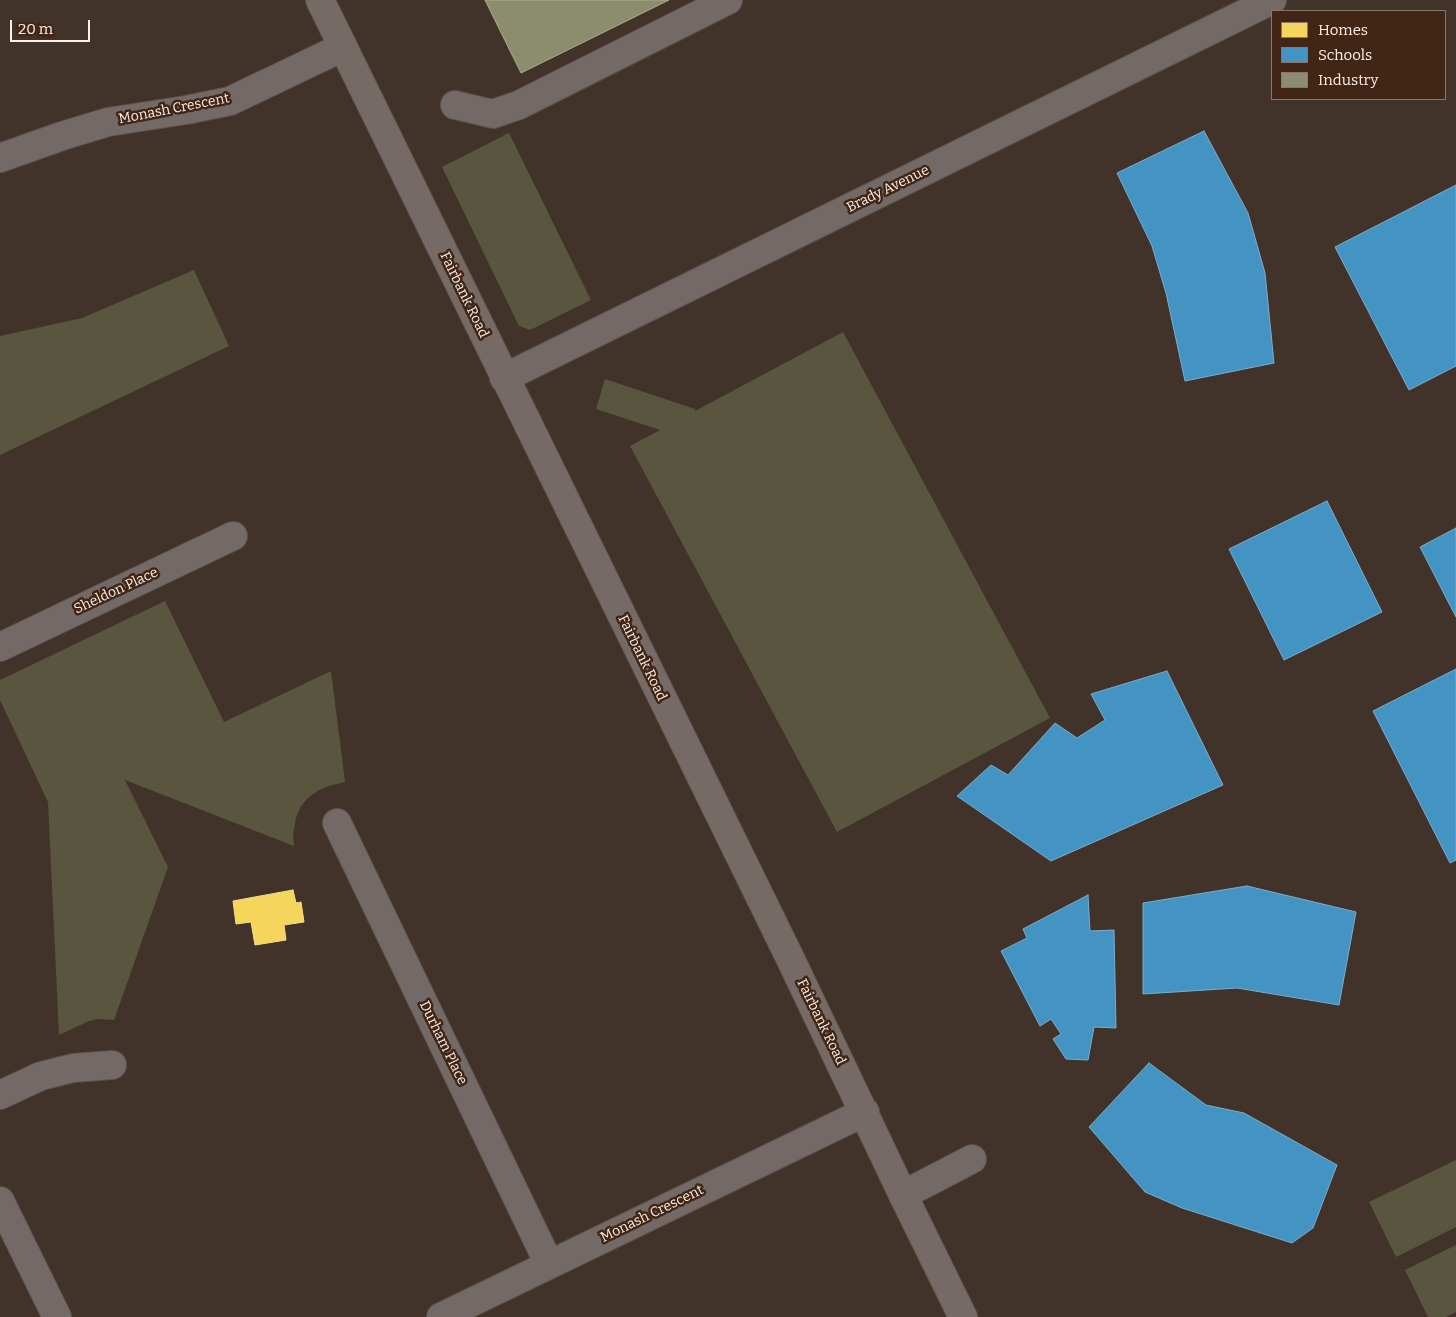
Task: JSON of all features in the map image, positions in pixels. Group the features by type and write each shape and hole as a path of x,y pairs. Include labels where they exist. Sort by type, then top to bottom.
{"main road":[{"name":"Fairbank Road","path":"320,0 865,1112 903,1195 963,1317"}],"street":[{"path":"455,105 493,114 520,105 728,0"},
{"name":"Brady Avenue","path":"504,378 1272,0"},
{"name":"Monash Crescent","path":"0,158 108,122 230,101 343,47"},
{"name":"Sheldon Place","path":"0,647 233,536"},
{"name":"Durham Place","path":"337,823 549,1264"},
{"path":"0,1095 41,1076 73,1068 112,1065"},
{"name":"Monash Crescent","path":"441,1317 865,1112"},
{"path":"903,1195 972,1158"},
{"path":"0,1201 57,1317"}],"shaded area":[{"path":"509,133 591,300 530,330 519,326 442,167"},
{"path":"194,270 229,346 0,455 0,336 82,318"},
{"path":"843,332 1050,718 837,832 630,446 660,430 596,409 605,379 695,409 695,411"},
{"path":"165,601 224,722 331,671 345,782 319,790 301,806 296,818 293,834 294,846 125,780 168,867 114,1020 98,1019 89,1021 59,1035 48,802 0,700 0,680"},
{"path":"1456,1160 1456,1227 1396,1257 1369,1202"},
{"path":"1456,1245 1456,1312 1446,1317 1428,1317 1405,1270"}],"building: Homes":[{"path":"293,890 296,903 301,902 304,922 284,925 286,940 255,945 251,922 236,924 233,901"}],"building: Schools":[{"path":"1204,131 1248,213 1265,273 1274,363 1185,381 1166,293 1152,246 1117,173"},
{"path":"1456,185 1456,366 1409,390 1335,247"},
{"path":"1327,501 1382,612 1284,660 1229,549"},
{"path":"1456,528 1456,617 1420,547"},
{"path":"1456,669 1456,860 1450,863 1373,711"},
{"path":"1167,671 1223,785 1051,861 957,796 991,765 1008,775 1055,723 1077,738 1105,720 1091,694"},
{"path":"1247,886 1356,912 1339,1005 1237,988 1143,994 1143,903"},
{"path":"1088,895 1090,931 1114,930 1116,1028 1094,1027 1088,1060 1066,1059 1053,1039 1061,1034 1051,1019 1040,1026 1001,951 1027,938 1023,929"},
{"path":"1149,1063 1206,1105 1244,1113 1337,1165 1313,1228 1292,1243 1182,1208 1145,1192 1089,1127"}],"building: Industry":[{"path":"485,0 669,0 521,73"}]}
